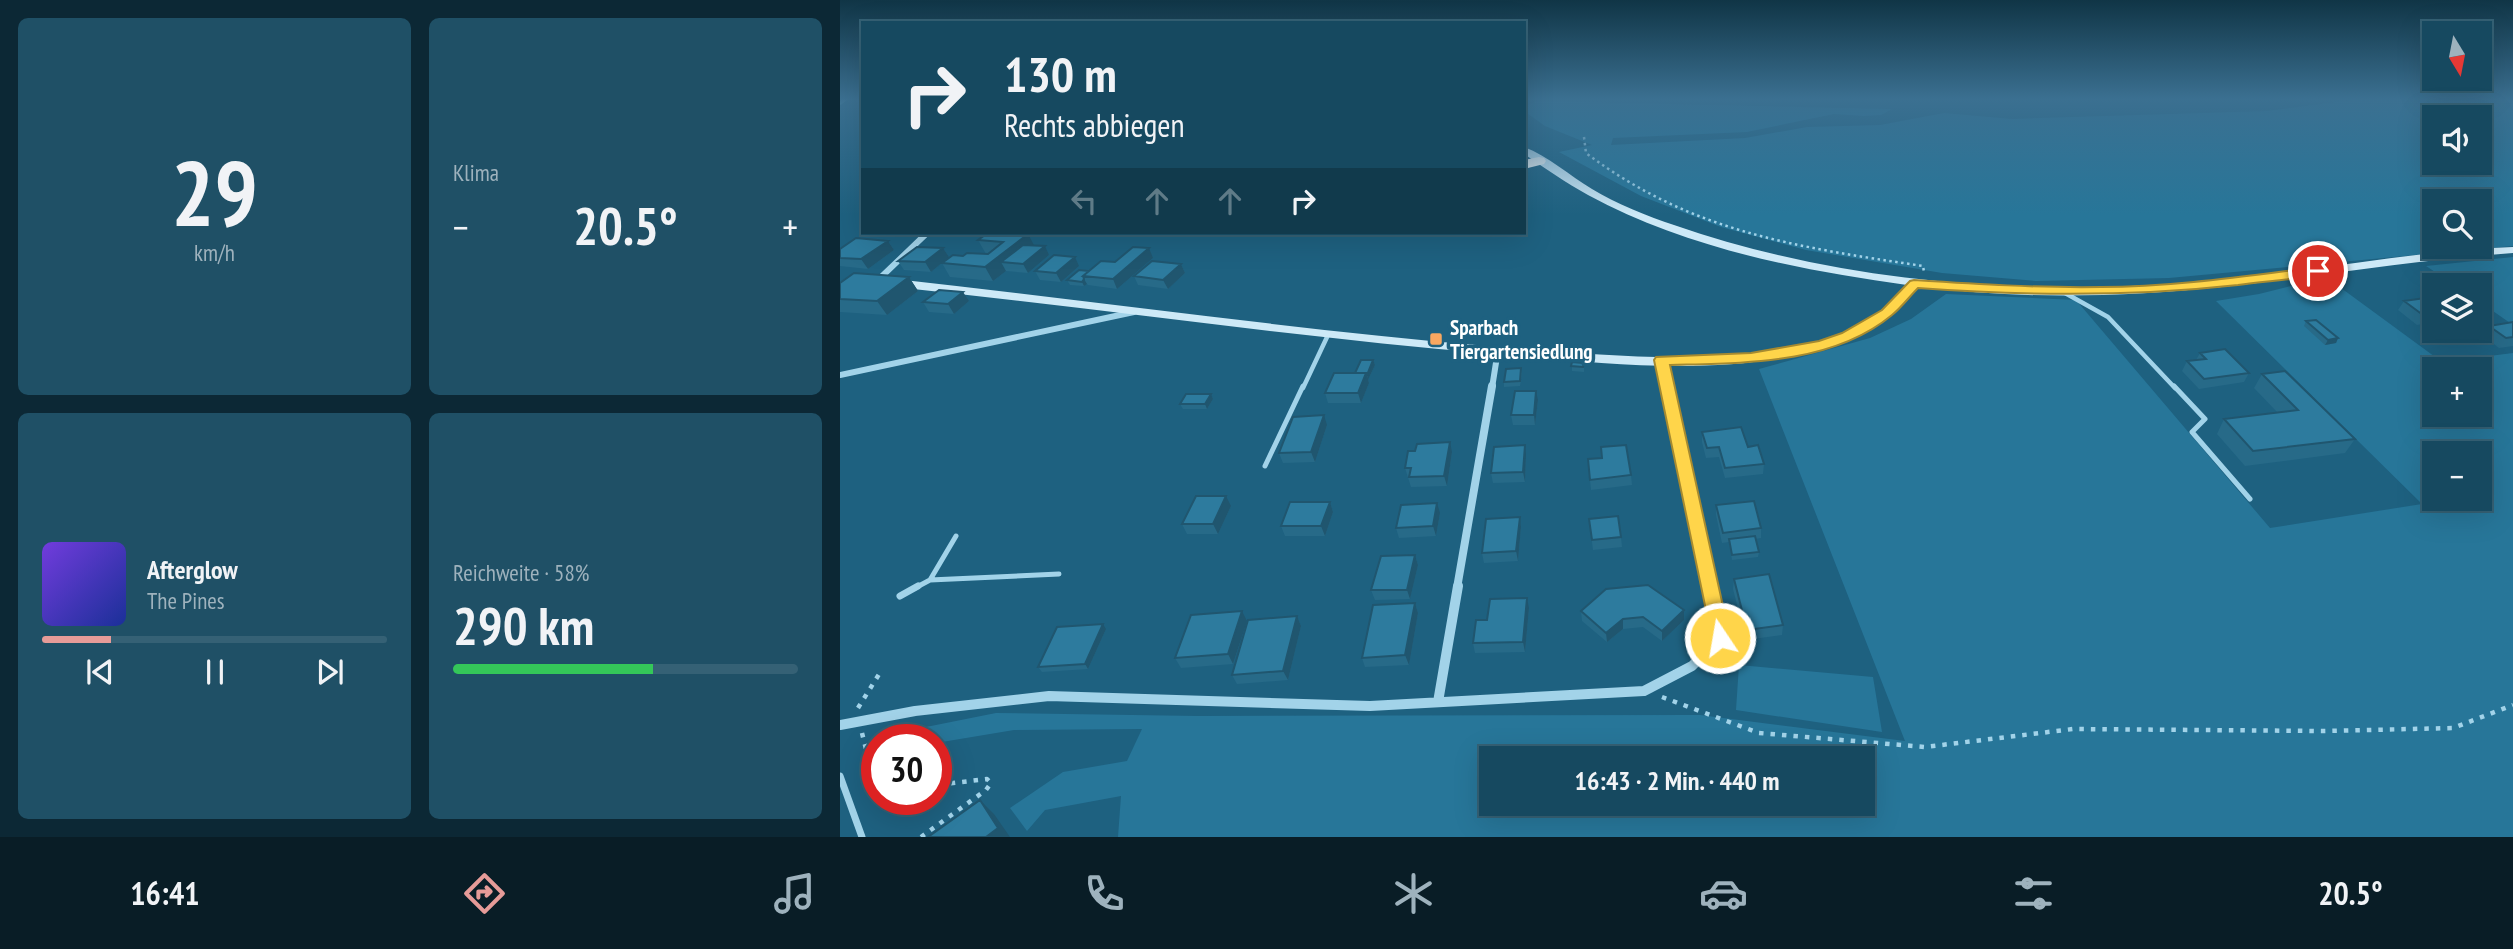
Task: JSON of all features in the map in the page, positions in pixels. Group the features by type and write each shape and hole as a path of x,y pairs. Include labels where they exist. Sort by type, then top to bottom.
{"main road":[{"path":"1528,156 1622,208 1704,238 1792,261 1914,284 2063,292 2181,287 2513,250"},
{"path":"870,281 1059,299 1328,335 1498,350 1661,360 1751,358 1821,345 1847,337 1886,313 1914,284"}],"street":[{"path":"870,281 925,235"},
{"path":"841,376 1138,311"},
{"path":"1438,702 1498,350"},
{"path":"840,725 915,711 1049,696 1370,706 1644,691 1692,666 1720,638 1661,360"}],"lane":[{"path":"2063,292 2108,317 2205,418 2192,432 2250,499"},
{"path":"1265,466 1328,335"},
{"path":"930,580 956,536"},
{"path":"900,596 930,580 1059,574"},
{"path":"840,776 862,837"}],"path":[{"path":"1584,138 1586,153 1608,172 1644,193 1724,226 1799,246 1923,266 1924,275 1914,284"},
{"path":"1644,691 1759,733 1925,747 2073,729 2325,731 2453,728 2513,705"},
{"path":"952,783 987,779 991,783 986,790 952,815"},
{"path":"921,837 951,815"}],"shaded area":[{"path":"1572,137 1634,137 1613,138 1611,145 1750,137 2422,137 2422,175 2492,175 2492,137 2513,137 2513,246 2492,248 2492,189 2422,189 2422,254 2169,278 2036,281 1942,273 1806,250 1721,227 1641,196 1559,152 1592,145"},
{"path":"2513,257 2513,325 2492,310 2492,273 2437,273 2426,266"},
{"path":"2326,277 2435,357 2422,357 2422,427 2492,427 2492,357 2481,357 2513,353 2513,837 1118,837 1121,796 1045,810 1027,831 1010,808 1063,772 1127,761 1142,729 1014,730 952,740 952,724 941,724 996,713 1198,716 1700,715 1905,741 1759,369 1870,338 1911,319 1946,294 2076,300 2270,528 2422,504 2216,301 2259,294"},
{"path":"1739,665 1873,677 1882,732 1736,710"}],"building":[{"path":"985,235 1027,235 985,267 942,263 953,255 988,254 1003,242 978,240"},
{"path":"856,238 888,241 861,259 840,258 840,249"},
{"path":"1023,245 1045,246 1023,264 1001,262"},
{"path":"917,247 943,248 925,262 898,261"},
{"path":"1133,247 1149,248 1113,279 1083,276 1101,261 1115,262"},
{"path":"1054,255 1075,257 1056,273 1035,271"},
{"path":"1152,261 1181,264 1163,280 1134,276"},
{"path":"1079,270 1089,271 1083,276 1082,282 1067,280"},
{"path":"854,273 909,277 877,301 840,299 840,283"},
{"path":"939,290 963,292 948,304 923,302"},
{"path":"2422,298 2422,314 2404,301"},
{"path":"2316,320 2338,338 2328,340 2306,321"},
{"path":"2513,322 2513,337 2506,338 2492,326"},
{"path":"2225,349 2249,373 2204,379 2187,361 2206,359 2200,353"},
{"path":"1361,360 1373,360 1367,375 1355,373"},
{"path":"1572,362 1584,363 1583,367 1571,366"},
{"path":"1521,368 1520,381 1504,382 1506,369"},
{"path":"2285,371 2355,439 2253,451 2224,419 2298,410 2262,374"},
{"path":"1334,373 1366,373 1358,393 1325,393"},
{"path":"1515,391 1536,391 1534,415 1511,415"},
{"path":"1186,394 1211,394 1205,404 1180,404"},
{"path":"1324,415 1311,452 1279,453 1293,417"},
{"path":"1741,427 1748,447 1758,445 1764,464 1725,468 1719,447 1707,448 1702,432"},
{"path":"1450,442 1444,476 1409,477 1411,468 1405,468 1408,451 1415,451 1417,444"},
{"path":"1525,445 1523,472 1491,473 1494,447"},
{"path":"1626,445 1631,475 1590,480 1588,459 1602,458 1601,447"},
{"path":"1196,496 1226,496 1213,524 1182,524"},
{"path":"1754,501 1761,528 1723,533 1716,505"},
{"path":"1290,502 1330,502 1321,526 1281,526"},
{"path":"1437,503 1433,526 1396,528 1401,505"},
{"path":"1618,516 1621,537 1592,540 1589,519"},
{"path":"1520,517 1516,551 1482,553 1486,519"},
{"path":"1755,536 1759,552 1732,555 1729,539"},
{"path":"1415,555 1407,590 1371,590 1381,556"},
{"path":"1769,574 1783,625 1747,630 1734,579"},
{"path":"1648,585 1684,610 1662,631 1643,617 1623,619 1606,633 1581,611 1606,589"},
{"path":"1527,598 1523,642 1473,643 1476,620 1487,620 1490,599"},
{"path":"1415,603 1405,655 1362,658 1373,605"},
{"path":"1242,611 1228,654 1175,658 1191,615"},
{"path":"1297,616 1283,671 1232,675 1248,620"},
{"path":"1103,624 1085,664 1038,667 1057,627"},
{"path":"980,800 998,828 986,837 928,837"}],"place":[{"name":"Sparbach Tiergartensiedlung","path":"1436,339"}],"route":[{"path":"1720,638 1661,360 1751,358 1821,345 1847,337 1867,326 1903,298 1914,284 2007,291 2103,292 2218,284 2318,271"}]}
